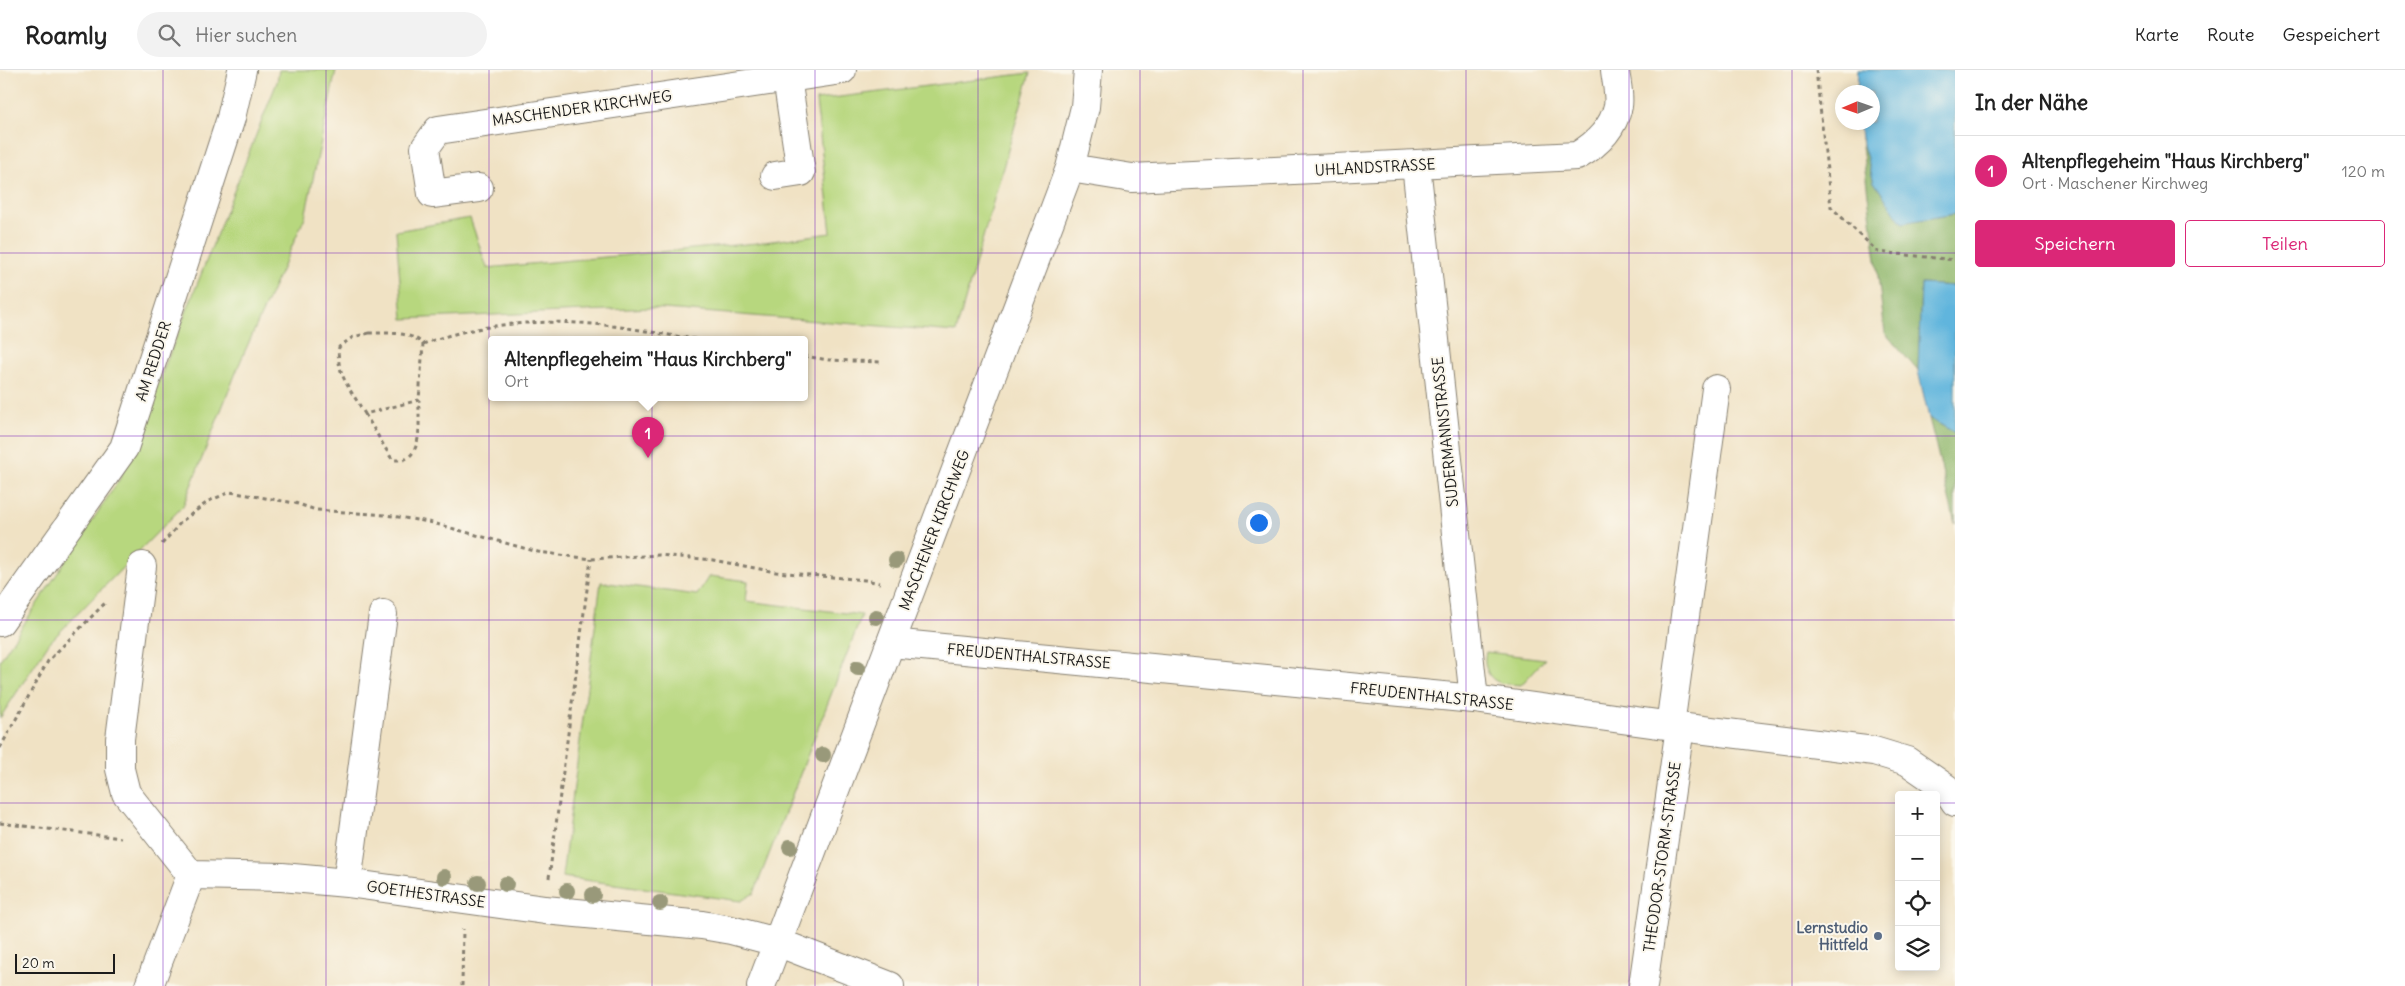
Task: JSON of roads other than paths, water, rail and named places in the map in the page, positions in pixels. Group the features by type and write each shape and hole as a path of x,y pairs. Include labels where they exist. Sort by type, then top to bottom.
{"street":[{"name":"AM REDDER","path":"0,622 124,448 231,118 242,70"},
{"name":"MASCHENDER KIRCHWEG","path":"479,188 432,194 426,148 438,130 842,70"},
{"name":"MASCHENER KIRCHWEG","path":"761,986 1070,168 1086,107 1088,70"},
{"name":"UHLANDSTRASSE","path":"1070,168 1132,178 1577,156 1596,145 1609,126 1618,105 1615,70"},
{"path":"775,176 801,172 787,78"},
{"name":"SUDERMANNSTRASSE","path":"1416,165 1474,699"},
{"name":"THEODOR-STORM-STRASSE","path":"1643,986 1716,389"},
{"path":"142,566 120,739 120,769 126,793 191,875 149,986"},
{"path":"347,883 383,614"},
{"name":"FREUDENTHALSTRASSE","path":"891,643 1474,699 1874,751 1907,761 1952,790"},
{"name":"GOETHESTRASSE","path":"191,875 282,877 347,883 545,910 702,925 731,930 777,942 890,986"}],"water":[{"path":"1858,70 1955,70 1955,214 1902,223 1874,182 1861,138 1860,130 1880,130 1880,85 1857,85"},
{"path":"1921,284 1955,286 1955,433 1929,418 1918,371"}],"place":[{"name":"Altenpflegeheim \"Haus Kirchberg\"","path":"648,458"},
{"name":"Lernstudio Hittfeld","path":"1878,936"}]}
